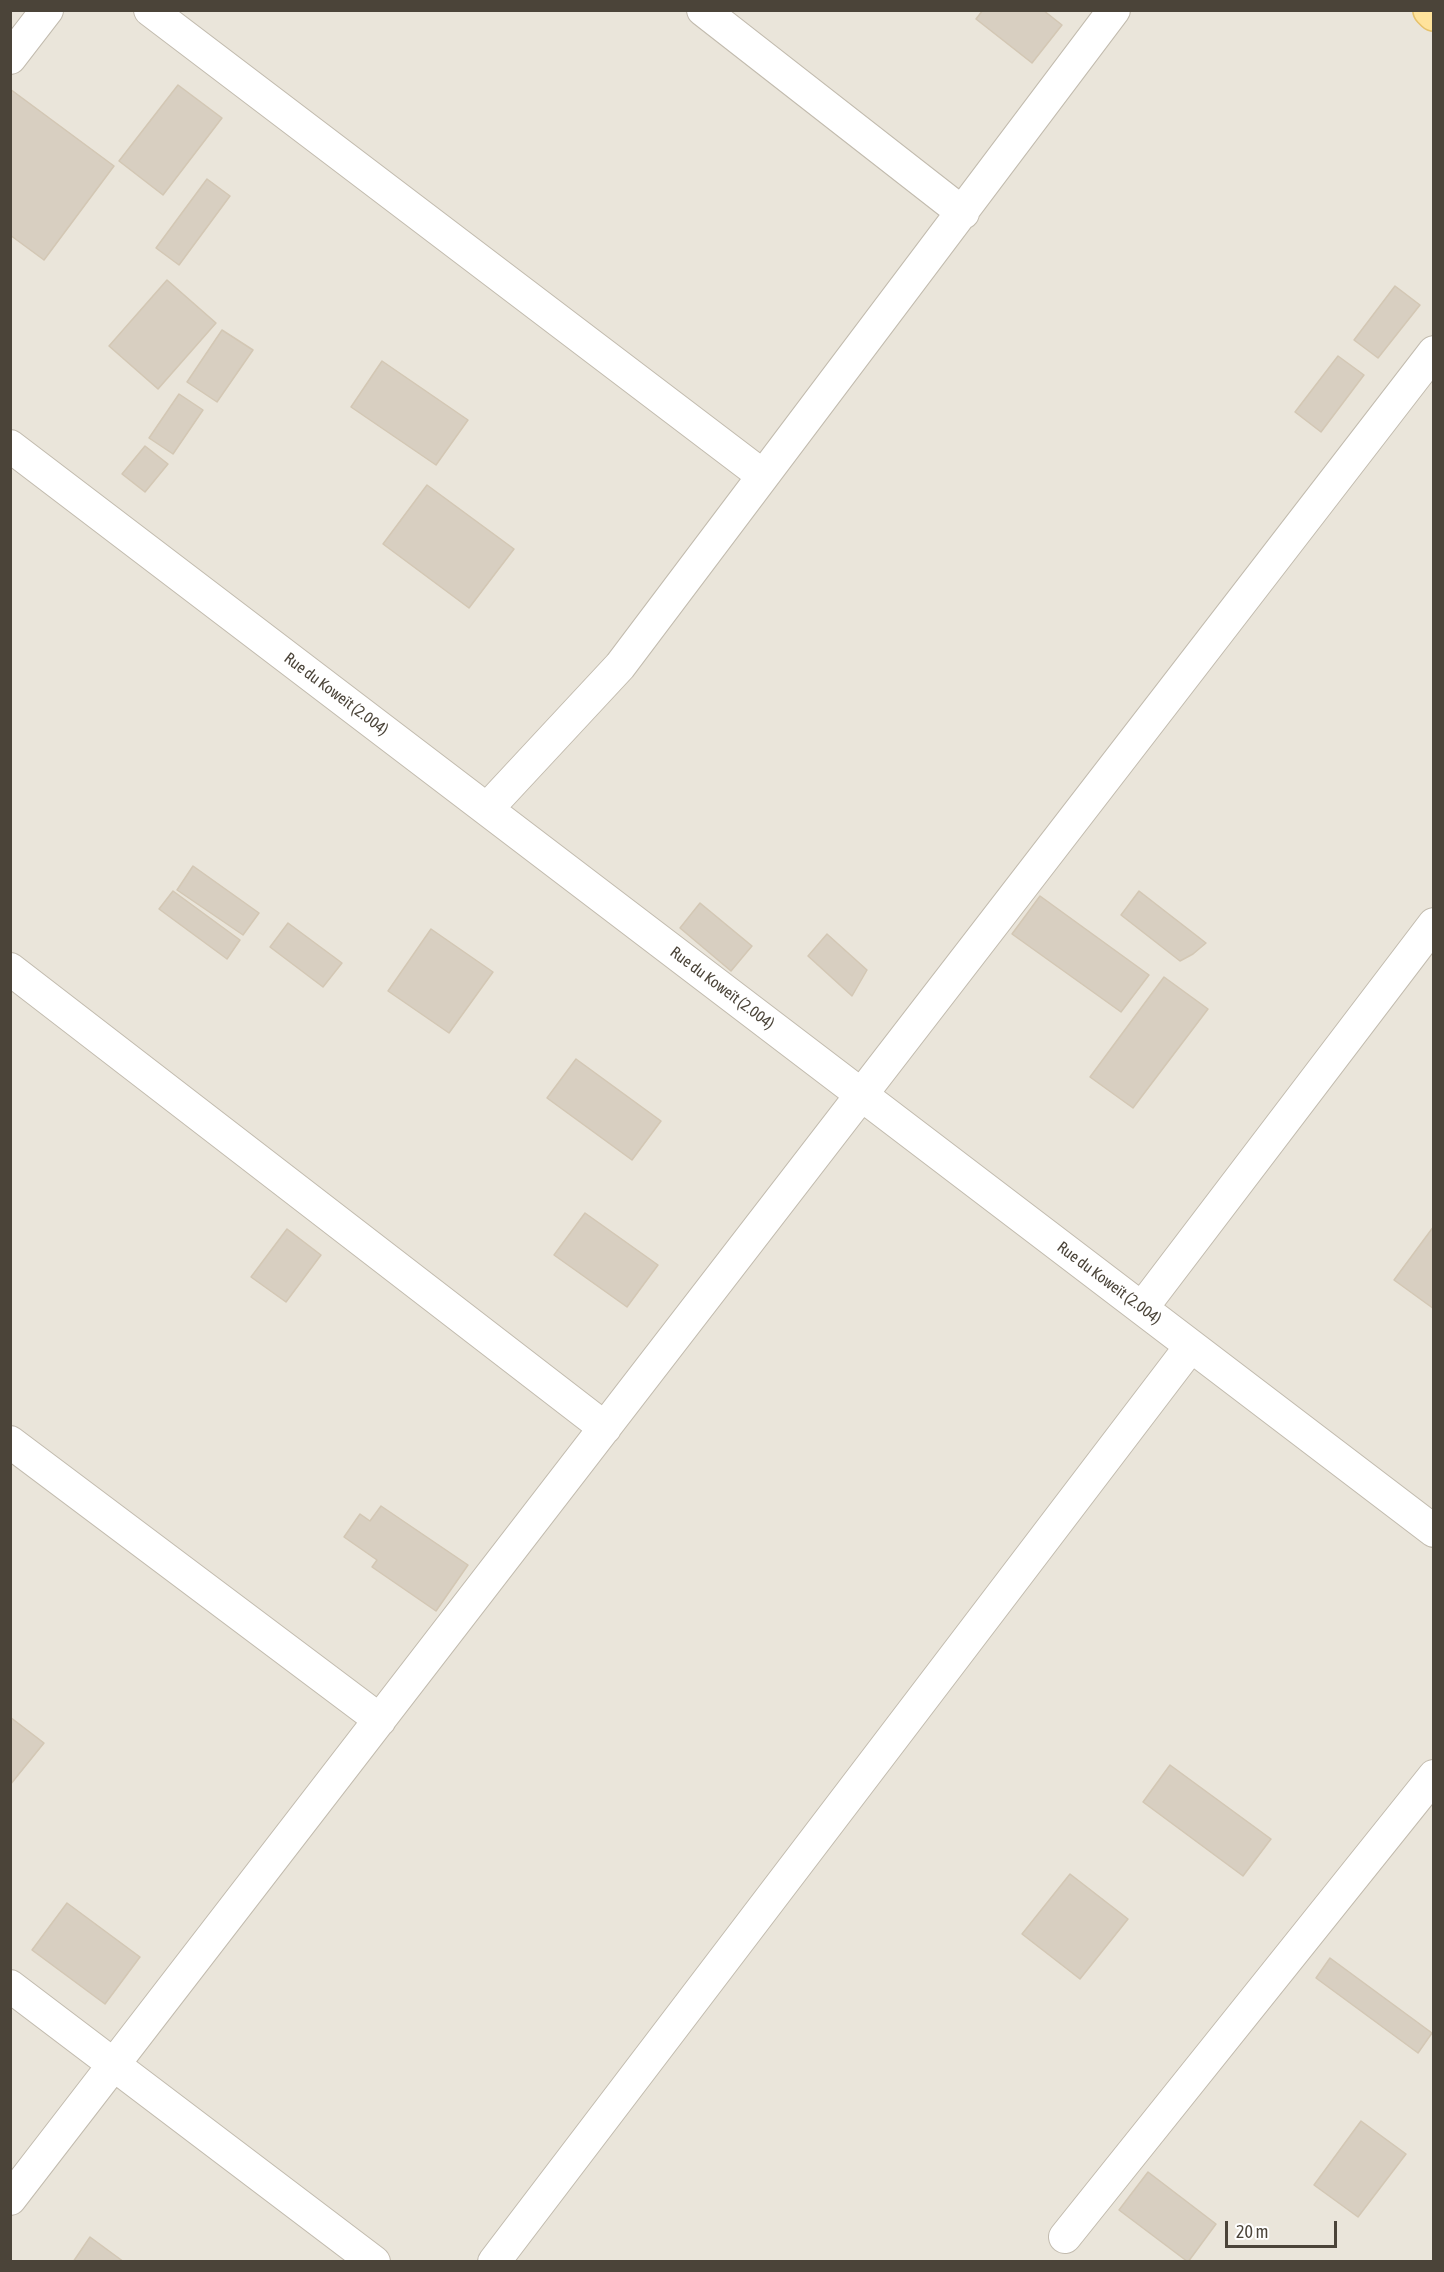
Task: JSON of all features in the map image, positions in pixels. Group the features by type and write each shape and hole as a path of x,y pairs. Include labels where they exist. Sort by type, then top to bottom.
{"main road":[{"path":"1430,10 1434,14"}],"street":[{"path":"10,57 46,10"},
{"path":"150,10 762,475"},
{"path":"703,10 963,213"},
{"path":"487,809 620,666 1114,10"},
{"path":"10,2199 1434,352"},
{"name":"Rue du Koweït (2.004)","path":"10,446 1434,1531"},
{"path":"1142,1308 1434,924"},
{"path":"10,969 605,1428"},
{"path":"494,2262 1191,1346"},
{"path":"10,1442 380,1720"},
{"path":"1065,2237 1434,1776"},
{"path":"10,1986 374,2262"}],"shaded area":[{"path":"11,11 1433,11 1433,2261 11,2261"}],"building":[{"path":"983,10 1043,10 1062,25 1032,63 976,19"},
{"path":"178,85 222,118 163,195 119,161"},
{"path":"10,89 114,166 44,260 10,235"},
{"path":"207,179 230,196 179,265 156,248"},
{"path":"167,280 216,323 158,389 109,346"},
{"path":"1395,286 1420,305 1378,358 1354,340"},
{"path":"222,330 253,350 217,402 187,382"},
{"path":"1338,356 1364,375 1321,432 1295,412"},
{"path":"382,361 468,420 436,465 351,407"},
{"path":"179,394 203,410 173,454 149,438"},
{"path":"145,446 168,464 145,492 122,474"},
{"path":"427,485 514,549 469,608 383,544"},
{"path":"193,866 259,913 243,935 177,890"},
{"path":"173,891 240,940 227,959 159,909"},
{"path":"1139,891 1206,943 1180,961 1121,915"},
{"path":"1040,896 1149,975 1121,1012 1012,934"},
{"path":"700,903 752,946 731,971 680,928"},
{"path":"288,923 342,963 323,987 270,947"},
{"path":"431,929 493,972 449,1033 388,991"},
{"path":"827,934 867,970 852,996 808,956"},
{"path":"1164,977 1208,1009 1133,1108 1090,1077"},
{"path":"576,1059 661,1121 632,1160 547,1098"},
{"path":"585,1213 658,1265 627,1307 554,1255"},
{"path":"1434,1226 1434,1309 1394,1280"},
{"path":"287,1229 321,1255 286,1302 251,1277"},
{"path":"381,1506 468,1565 436,1611 372,1567 377,1560 344,1537 360,1514 370,1521"},
{"path":"10,1717 44,1743 10,1785"},
{"path":"1170,1765 1271,1839 1243,1876 1143,1802"},
{"path":"1070,1874 1128,1919 1080,1979 1022,1934"},
{"path":"67,1903 140,1957 105,2004 32,1950"},
{"path":"1330,1958 1432,2033 1418,2053 1316,1978"},
{"path":"1361,2121 1406,2154 1358,2217 1314,2185"},
{"path":"1148,2172 1216,2224 1188,2262 1119,2210"},
{"path":"90,2237 124,2262 73,2262"}]}
